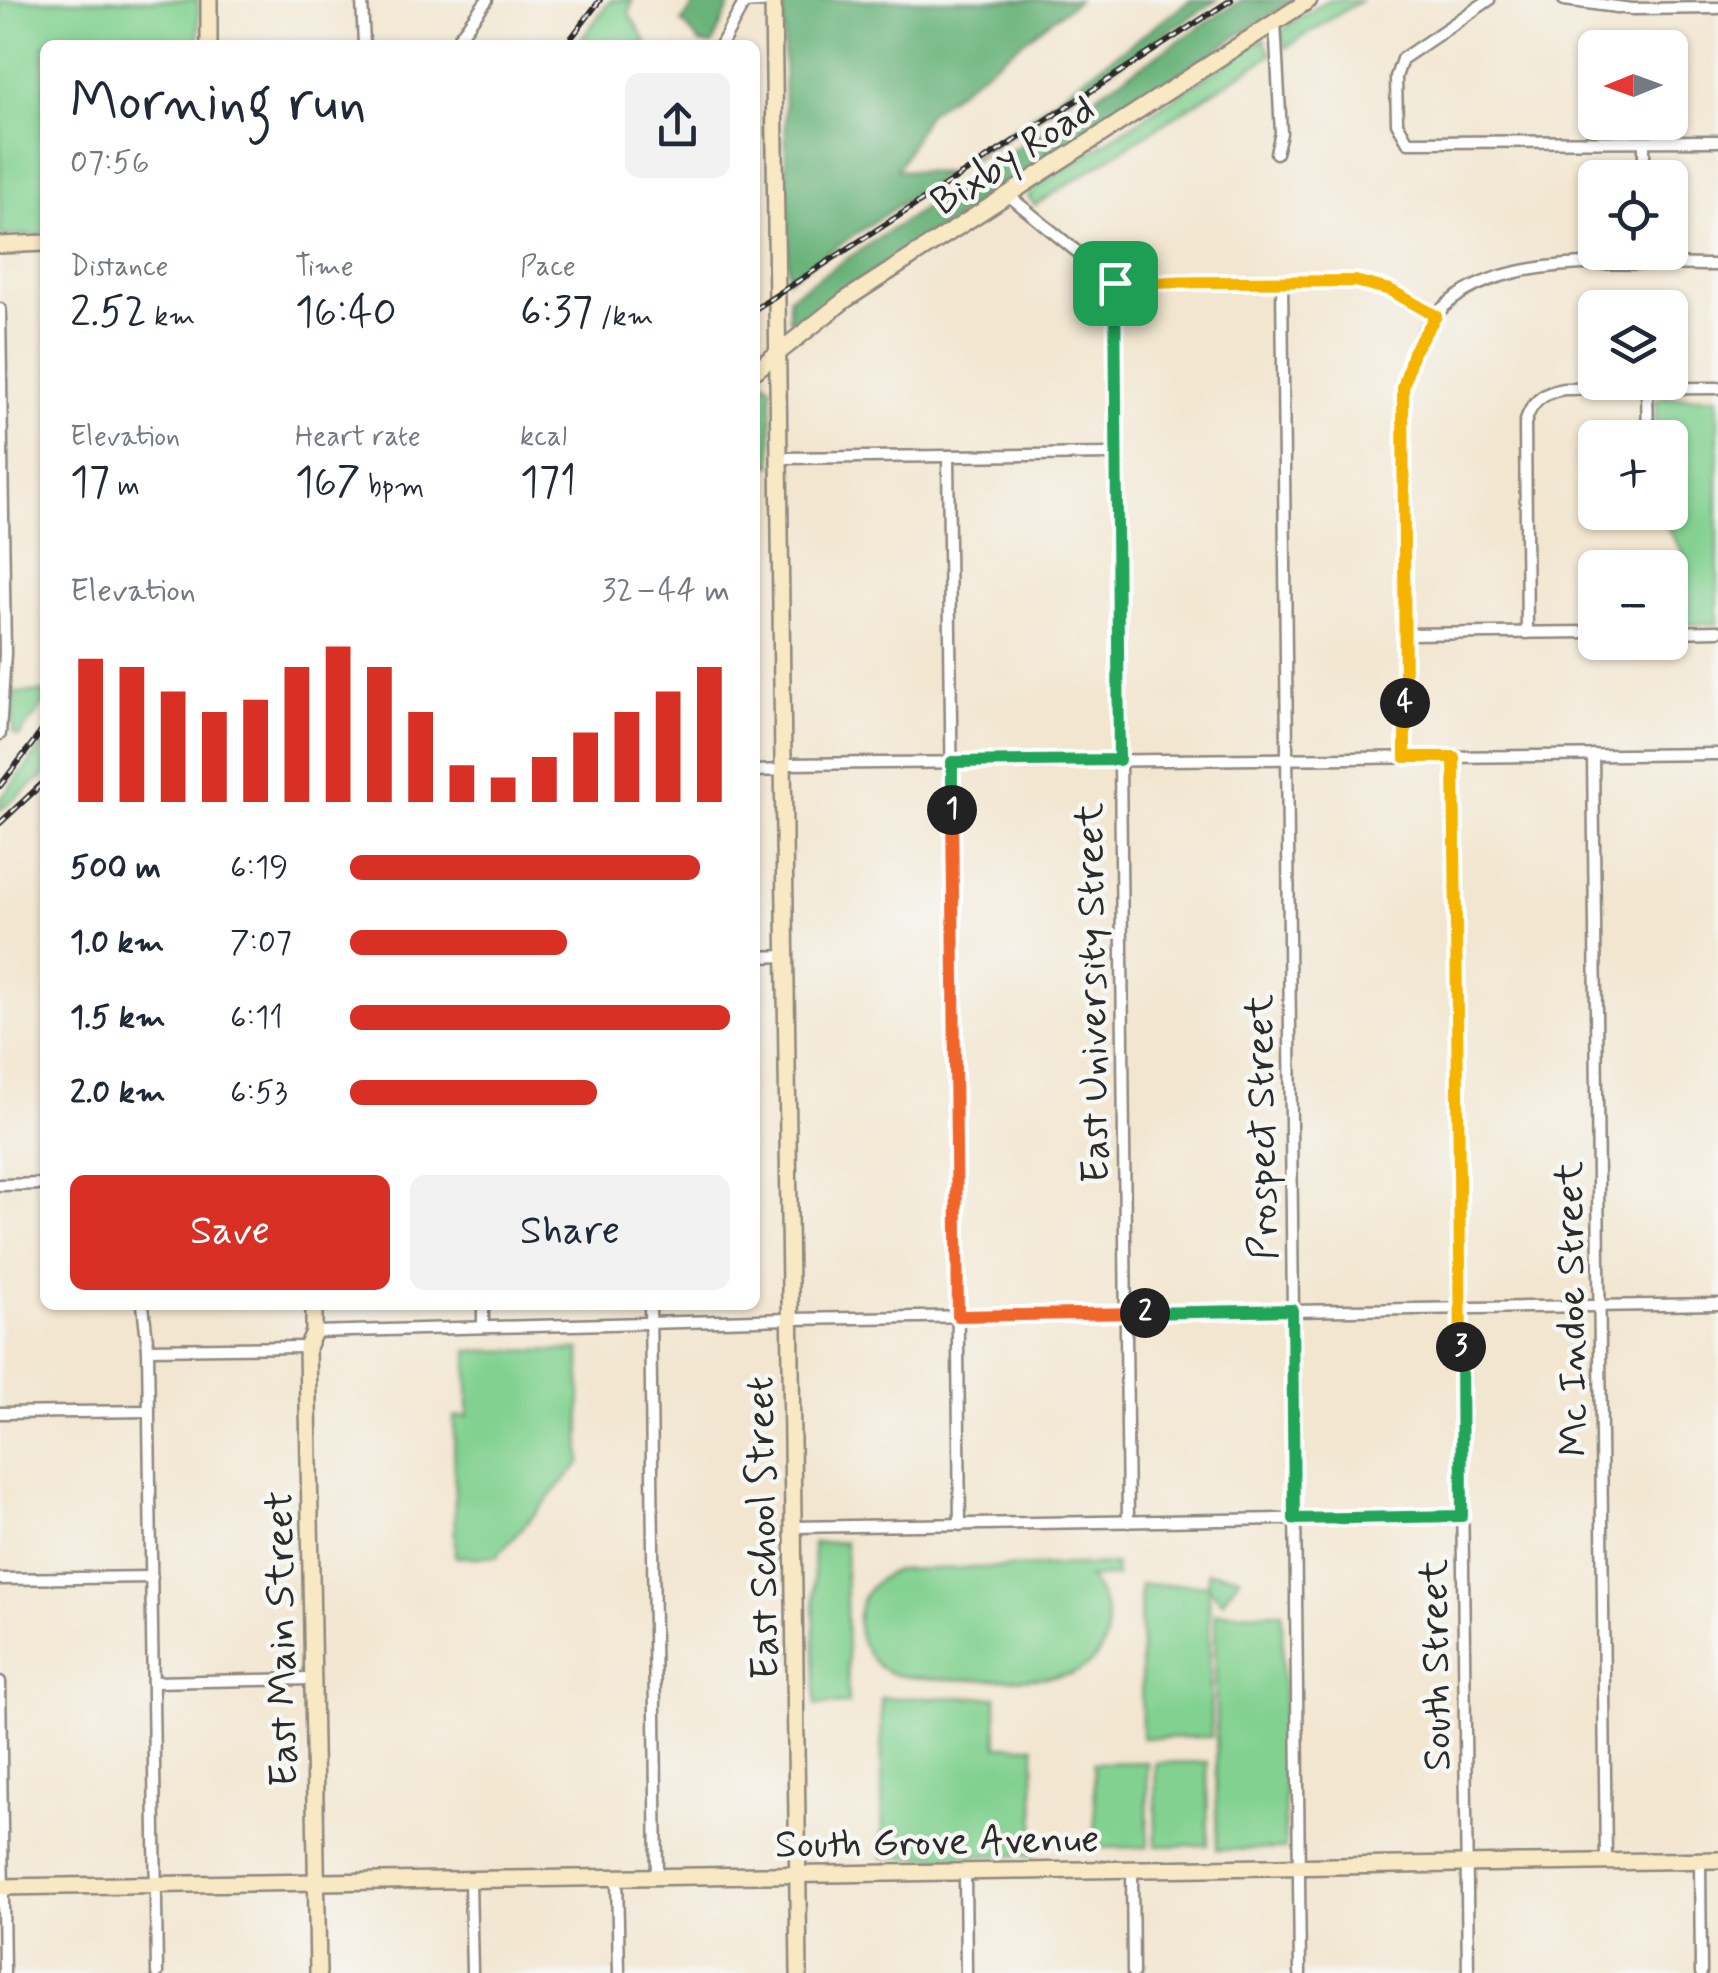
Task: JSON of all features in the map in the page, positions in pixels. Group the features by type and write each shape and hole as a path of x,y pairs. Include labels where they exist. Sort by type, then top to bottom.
{"street":[{"path":"208,0 209,40"},
{"path":"362,0 364,40"},
{"path":"457,40 487,0"},
{"name":"Bixby Road","path":"760,366 845,300 1309,0"},
{"path":"1489,0 1402,59 1396,78 1397,123 1402,137 1419,145 1718,141"},
{"path":"1564,0 1621,8 1718,8"},
{"path":"724,40 744,3 773,1"},
{"name":"East School Street","path":"773,1 799,1973"},
{"path":"1275,22 1281,133 1276,153"},
{"path":"1644,142 1644,160"},
{"path":"1008,195 1115,283 1282,280 1376,285 1410,298 1436,316"},
{"path":"0,245 40,243"},
{"path":"1688,265 1718,265"},
{"path":"1405,757 1403,388 1413,352 1436,316 1468,288 1502,272 1578,267"},
{"name":"Prospect Street","path":"1282,280 1300,1973"},
{"name":"East University Street","path":"1115,283 1128,1522"},
{"path":"0,309 4,727 0,734"},
{"path":"1688,388 1718,388"},
{"path":"1527,633 1528,414 1538,399 1556,390 1578,390"},
{"path":"781,458 1116,454"},
{"path":"948,456 960,1525"},
{"path":"1688,632 1718,631"},
{"path":"1404,634 1578,632"},
{"path":"760,769 952,762 1718,754"},
{"name":"Mc Indoe Street","path":"1593,756 1606,1862"},
{"name":"South Street","path":"1454,757 1468,1973"},
{"path":"760,957 786,956"},
{"path":"0,1184 40,1184"},
{"path":"148,1349 483,1327 650,1322 1718,1304"},
{"path":"144,1310 148,1349 158,1973"},
{"name":"East Main Street","path":"314,1310 313,1679 318,1973"},
{"path":"483,1310 483,1327"},
{"path":"650,1310 657,1877"},
{"path":"0,1413 149,1411"},
{"path":"793,1528 1462,1516"},
{"path":"0,1580 152,1577"},
{"path":"153,1682 313,1679"},
{"path":"0,1682 4,1973"},
{"path":"1700,1860 1702,1973"},
{"name":"South Grove Avenue","path":"1,1886 1718,1860"},
{"path":"1132,1870 1133,1973"},
{"path":"965,1872 966,1973"},
{"path":"617,1878 619,1973"},
{"path":"470,1880 472,1973"}],"green space":[{"path":"0,0 198,0 199,40 40,40 40,234 0,236"},
{"path":"611,0 632,0 629,14 645,40 581,40"},
{"path":"698,0 732,0 714,40 697,40 682,22"},
{"path":"783,0 1078,0 927,114 897,170 947,173 788,279"},
{"path":"1191,0 1217,0 967,163"},
{"path":"1241,0 1293,0 797,322 789,319 789,297"},
{"path":"1328,0 1361,0 1285,48 1280,31"},
{"path":"1264,39 1271,55 1035,205 1028,196 1034,189"},
{"path":"760,379 771,386 772,465 760,461"},
{"path":"1718,397 1718,624 1688,624 1688,550 1681,550 1669,530 1688,530 1688,420 1655,420 1656,400"},
{"path":"40,692 40,709 19,736 13,733 13,693"},
{"path":"40,749 40,779 0,810 0,800"},
{"path":"580,1350 581,1462 496,1557 455,1557 454,1417 468,1416 468,1351"},
{"path":"845,1542 848,1704 816,1705 813,1543"},
{"path":"1115,1564 1116,1577 1088,1578 1103,1602 1107,1630 1098,1655 1074,1673 1012,1679 902,1676 875,1663 859,1633 859,1608 866,1594 895,1570"},
{"path":"1208,1572 1240,1576 1222,1602 1209,1587 1211,1737 1142,1738 1140,1585 1208,1584"},
{"path":"1282,1612 1285,1849 1217,1850 1215,1613"},
{"path":"996,1697 997,1746 1034,1746 1035,1855 883,1858 881,1698"},
{"path":"1147,1762 1148,1847 1096,1848 1094,1763"},
{"path":"1207,1762 1208,1845 1156,1846 1155,1763"}],"railway":[{"path":"570,40 600,0"},
{"path":"760,306 1231,0"},
{"path":"0,786 40,734"},
{"path":"0,823 40,786"}],"route":[{"path":"1355,281 1410,298 1436,316 1413,352 1402,402 1405,757 1454,757 1462,1516 1294,1519 1292,1310 958,1316 952,762 1119,760 1115,283 1355,281"}]}
